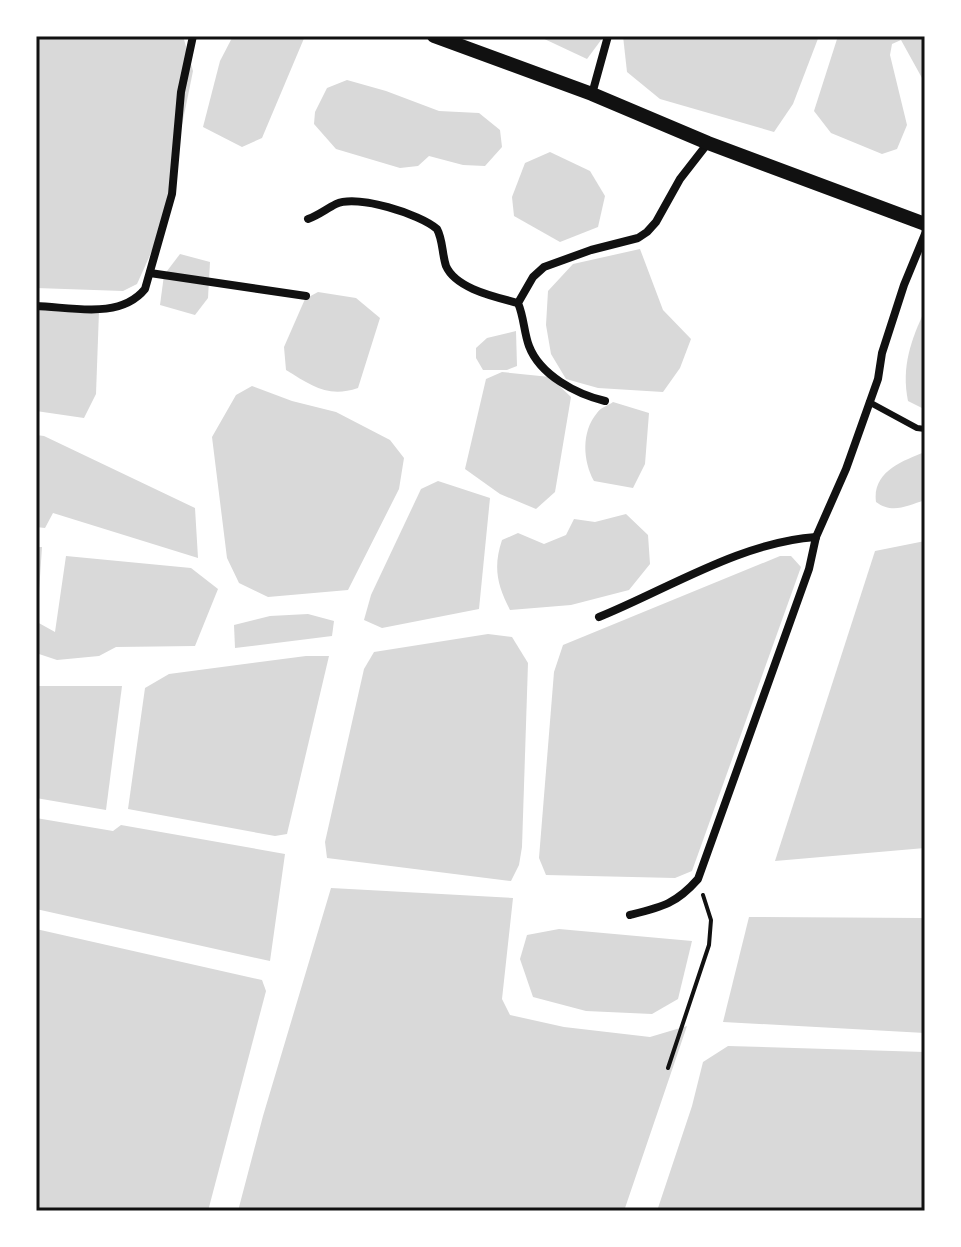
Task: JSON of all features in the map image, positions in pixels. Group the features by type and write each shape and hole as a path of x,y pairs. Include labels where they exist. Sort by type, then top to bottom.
{"street":[{"path":"36,306 101,309 123,306 136,300 145,289 172,194 181,92 193,36"},
{"path":"434,36 925,224"},
{"path":"592,94 608,36"},
{"path":"605,401 574,390 553,376 534,356 518,303 533,277 544,267 638,238 647,232 680,179 708,143"},
{"path":"308,219 337,204 346,203 365,203 415,215 437,229 452,275 472,287 518,303"},
{"path":"630,915 672,903 698,879 809,569 816,537 846,469 878,379 882,353 904,285 925,234"},
{"path":"150,273 306,296"},
{"path":"599,617 721,561 790,539 816,537"}],"lane":[{"path":"869,402 900,420 925,429"}],"path":[{"path":"668,1068 712,928 698,879"}],"shaded area":[{"path":"54,36 183,36 193,71 160,233 137,284 123,291 36,288 36,40"},
{"path":"233,36 305,36 262,138 242,147 203,127 220,61"},
{"path":"538,36 604,36 587,59"},
{"path":"623,36 819,36 793,104 774,132 660,99 627,72"},
{"path":"838,36 925,36 925,75 922,78 901,40 892,44 890,55 907,125 897,149 882,154 831,133 814,111"},
{"path":"347,80 439,111 479,113 500,130 502,147 485,166 463,165 429,156 418,166 400,168 336,149 314,124 315,112 327,88"},
{"path":"550,152 590,171 605,196 598,227 560,242 514,216 512,197 525,163"},
{"path":"640,249 663,310 691,339 680,368 663,392 598,388 566,379 551,354 546,325 548,291 573,264"},
{"path":"180,254 210,262 208,298 195,315 160,305 164,275"},
{"path":"318,292 356,298 380,318 358,388 338,392 320,389 286,370 284,347 305,299"},
{"path":"36,307 99,311 96,394 84,418 36,411"},
{"path":"925,310 924,409 908,401 906,377 912,343"},
{"path":"516,331 517,366 507,370 483,370 476,358 476,348 487,338"},
{"path":"502,372 550,377 571,397 555,492 536,509 500,494 465,469 486,379"},
{"path":"252,386 292,401 336,412 390,440 404,458 399,489 348,590 268,597 239,583 227,558 212,437 236,395"},
{"path":"613,402 649,413 645,464 633,488 594,481 588,465 585,447 588,429 598,411"},
{"path":"36,435 44,436 195,508 198,558 53,513 45,528 36,527"},
{"path":"925,452 925,500 894,508 876,502 876,492 884,475 898,464"},
{"path":"438,481 490,498 479,609 382,628 364,620 371,595 421,489"},
{"path":"626,514 648,535 650,564 629,590 571,605 510,610 498,576 502,540 518,533 544,544 566,535 574,519 595,522"},
{"path":"925,541 925,848 775,861 875,551"},
{"path":"36,547 42,547 37,622 55,632 66,556 191,568 218,589 195,646 116,647 99,656 57,660 36,653"},
{"path":"780,556 791,556 801,567 692,871 675,878 546,875 539,858 554,672 563,645"},
{"path":"308,614 334,621 332,636 235,648 234,625 270,616"},
{"path":"488,634 512,637 528,663 522,847 519,865 511,881 327,858 325,842 364,669 374,652"},
{"path":"306,656 329,656 287,834 275,836 128,809 145,688 169,674"},
{"path":"36,686 122,686 106,810 36,798"},
{"path":"36,818 113,831 121,825 285,854 270,961 36,909"},
{"path":"331,888 513,898 502,999 510,1015 564,1027 650,1037 687,1026 624,1211 238,1211"},
{"path":"749,917 922,918 925,939 925,1033 723,1022"},
{"path":"36,929 262,980 266,991 208,1211 36,1211"},
{"path":"559,929 692,941 678,999 652,1014 586,1011 533,997 520,959 527,935"},
{"path":"728,1046 925,1052 925,1211 657,1211 692,1106 703,1062"}]}
